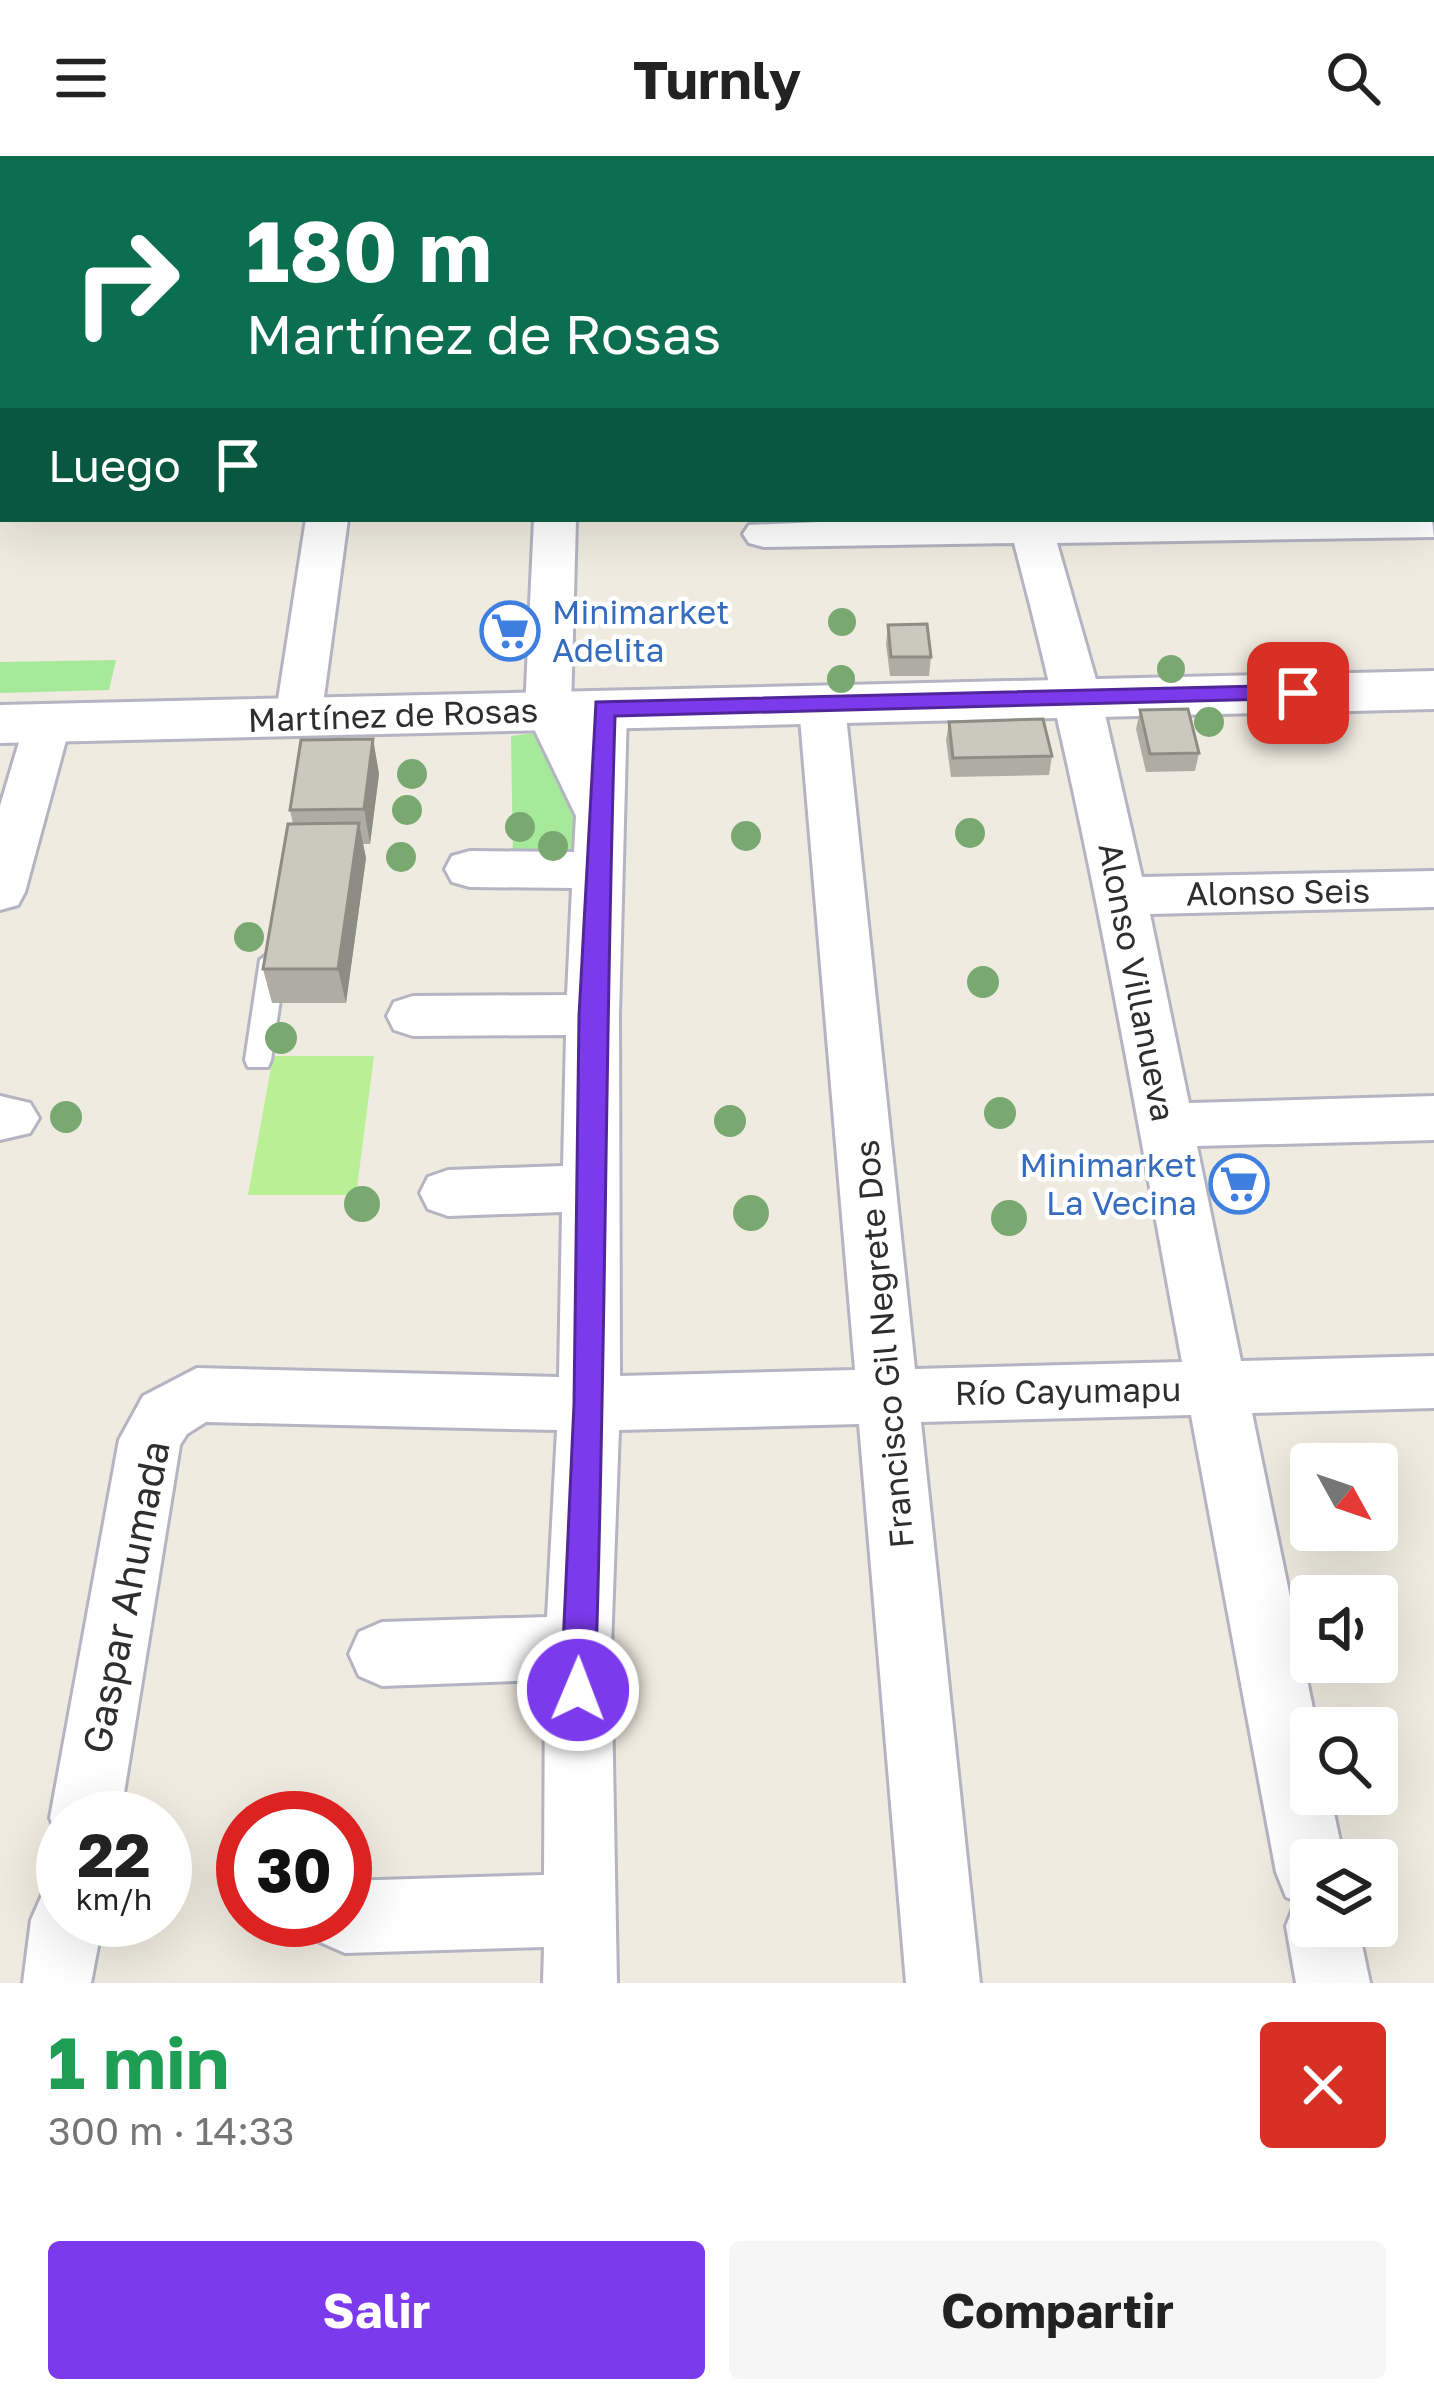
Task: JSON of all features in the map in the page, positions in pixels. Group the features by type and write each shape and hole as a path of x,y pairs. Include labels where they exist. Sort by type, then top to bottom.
{"street":[{"path":"305,729 327,522"},
{"path":"555,522 576,709 599,843 589,1404 578,1647 580,1983"},
{"path":"764,534 1030,525 1434,524"},
{"name":"Alonso Villanueva","path":"1030,525 1078,698 1121,896 1304,1839"},
{"name":"Martínez de Rosas","path":"24,723 305,729 576,709 1434,690"},
{"name":"Francisco Gil Negrete Dos","path":"822,706 943,1983"},
{"path":"0,892 24,723"},
{"path":"470,869 599,843"},
{"name":"Alonso Seis","path":"1121,896 1434,889"},
{"path":"413,1016 593,1016"},
{"path":"1165,1125 1434,1118"},
{"path":"448,1193 591,1188"},
{"name":"Río Cayumapu","path":"197,1395 589,1404 1434,1382"},
{"name":"Gaspar Ahumada","path":"90,1791 150,1440 165,1415 197,1395"},
{"path":"382,1654 578,1647"},
{"path":"372,1916 578,1910"},
{"path":"1326,1947 1333,1983"}],"lane":[{"path":"258,1060 276,945"}],"green space":[{"path":"116,660 109,690 0,693 0,662"},
{"path":"536,733 588,824 584,858 513,860 511,736"},
{"path":"273,1056 374,1056 356,1195 248,1195"}],"building":[{"path":"927,624 931,657 891,657 888,625"},
{"path":"1188,709 1199,753 1150,754 1140,710"},
{"path":"1043,719 1052,756 953,758 949,722"},
{"path":"373,739 364,809 290,810 301,740"},
{"path":"359,823 338,969 263,969 288,824"}],"place":[{"name":"Minimarket Adelita","path":"510,631"},
{"name":"Minimarket La Vecina","path":"1239,1184"}],"route":[{"path":"578,1690 604,708 1298,693"}]}
